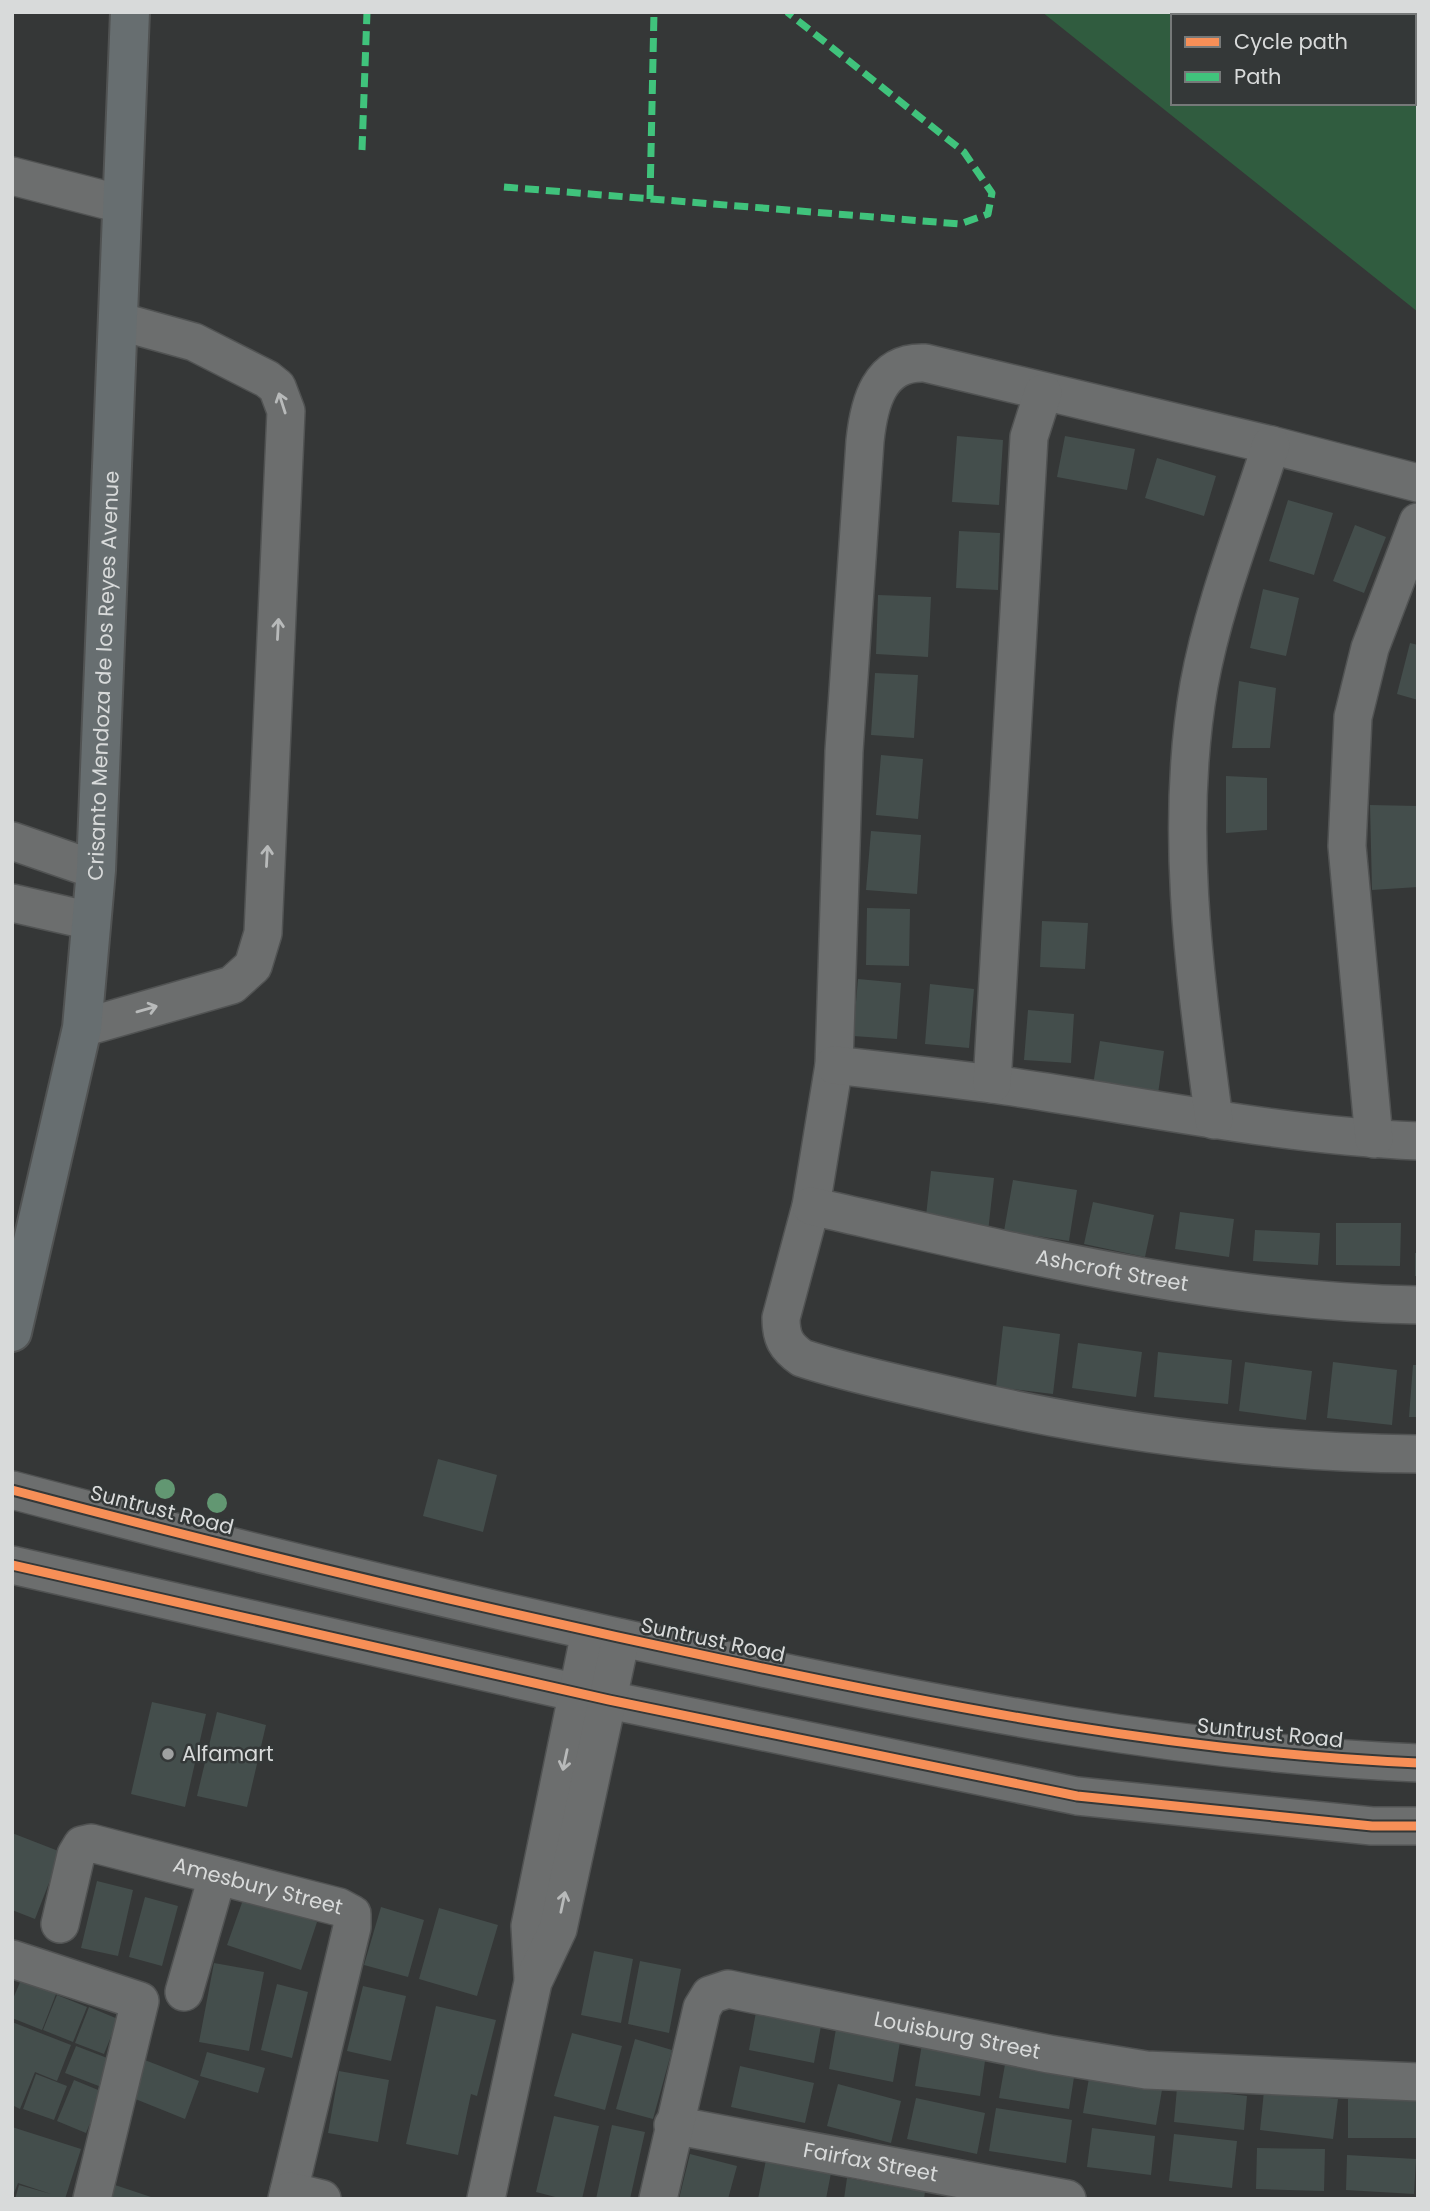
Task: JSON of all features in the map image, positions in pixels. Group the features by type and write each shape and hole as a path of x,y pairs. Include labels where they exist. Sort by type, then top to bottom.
{"main road":[{"name":"Crisanto Mendoza de los Reyes Avenue","path":"12,1332 82,1028 96,870 130,12"}],"street":[{"path":"12,176 121,204"},
{"path":"82,1028 232,985 253,966 263,933 286,411 277,387 267,379 194,342 118,321"},
{"path":"1418,483 1271,445 925,363 905,362 890,372 868,414 844,751 834,1065 811,1206 781,1318 781,1333 787,1348 802,1359 1041,1418 1132,1432 1288,1447 1418,1454"},
{"path":"992,1084 1029,437 1043,393"},
{"path":"1214,1120 1199,1008 1186,836 1189,773 1199,685 1217,612 1271,445"},
{"path":"1374,1139 1347,846 1353,717 1370,648 1418,522"},
{"path":"12,841 96,870"},
{"path":"12,904 91,921"},
{"path":"834,1065 992,1084 1214,1120 1374,1139 1418,1141"},
{"name":"Ashcroft Street","path":"811,1206 1063,1262 1153,1278 1271,1294 1418,1305"},
{"name":"Suntrust Road","path":"12,1490 606,1635 838,1685 1082,1730 1367,1760 1418,1762"},
{"path":"12,1565 594,1697 1077,1796 1372,1826 1418,1826"},
{"path":"486,2199 533,1982 530,1926 594,1697 606,1635"},
{"name":"Amesbury Street","path":"60,1924 76,1854 82,1845 91,1843 339,1907 352,1914 352,1927 299,2196"},
{"path":"184,1992 218,1877"},
{"path":"12,1959 140,2001 92,2199"},
{"name":"Louisburg Street","path":"658,2199 702,2008 710,1994 728,1989 1049,2054 1146,2070 1418,2082"},
{"name":"Fairfax Street","path":"673,2125 1067,2199"}],"green space":[{"path":"1042,12 1418,12 1418,312"}],"building":[{"path":"957,436 1003,440 999,505 952,502"},
{"path":"1065,436 1135,449 1127,490 1057,477"},
{"path":"1157,458 1216,476 1204,516 1145,498"},
{"path":"1288,500 1333,513 1314,575 1269,561"},
{"path":"1355,525 1386,537 1364,593 1333,581"},
{"path":"959,531 1000,533 998,590 956,588"},
{"path":"1263,589 1299,598 1286,656 1250,648"},
{"path":"878,595 931,597 928,657 876,654"},
{"path":"1410,643 1418,645 1418,700 1397,694"},
{"path":"875,673 918,675 914,738 871,735"},
{"path":"1239,681 1276,688 1270,748 1232,748"},
{"path":"881,755 923,759 918,819 876,815"},
{"path":"1226,776 1267,778 1267,830 1226,833"},
{"path":"1370,805 1418,806 1418,887 1372,890"},
{"path":"871,831 921,835 917,894 866,890"},
{"path":"867,908 910,909 909,966 866,965"},
{"path":"1042,921 1088,923 1085,969 1040,967"},
{"path":"858,979 901,983 897,1039 853,1036"},
{"path":"930,984 974,989 969,1048 925,1044"},
{"path":"1028,1010 1074,1014 1071,1063 1024,1060"},
{"path":"1100,1041 1164,1051 1158,1094 1093,1085"},
{"path":"931,1171 994,1178 988,1232 925,1225"},
{"path":"1013,1180 1077,1190 1069,1241 1004,1231"},
{"path":"1093,1202 1154,1215 1145,1257 1084,1244"},
{"path":"1180,1212 1234,1219 1229,1257 1175,1249"},
{"path":"1336,1223 1401,1223 1400,1266 1336,1265"},
{"path":"1255,1230 1320,1233 1318,1265 1253,1261"},
{"path":"1415,1253 1418,1253 1418,1276 1415,1276"},
{"path":"1003,1326 1060,1334 1053,1394 996,1387"},
{"path":"1078,1343 1142,1352 1136,1397 1072,1388"},
{"path":"1158,1352 1232,1360 1228,1404 1154,1397"},
{"path":"1245,1362 1312,1371 1306,1420 1239,1411"},
{"path":"1333,1362 1397,1370 1392,1425 1327,1418"},
{"path":"1413,1365 1418,1365 1418,1417 1409,1417"},
{"path":"438,1459 497,1475 483,1532 423,1516"},
{"name":"Alfamart","path":"152,1702 206,1714 185,1807 131,1794"},
{"path":"217,1712 266,1725 247,1807 197,1796"},
{"path":"12,1833 61,1852 35,1919 12,1910"},
{"path":"97,1881 133,1890 118,1956 81,1948"},
{"path":"145,1897 178,1906 162,1966 129,1957"},
{"path":"244,1897 317,1922 301,1970 227,1945"},
{"path":"381,1907 424,1920 408,1977 364,1965"},
{"path":"439,1908 498,1925 477,1996 419,1979"},
{"path":"594,1951 633,1959 621,2023 581,2015"},
{"path":"640,1961 681,1969 669,2033 628,2024"},
{"path":"214,1963 264,1972 249,2051 199,2042"},
{"path":"21,1980 56,1994 42,2030 12,2018 12,2001"},
{"path":"277,1984 308,1992 292,2058 261,2050"},
{"path":"363,1986 406,1996 391,2061 347,2051"},
{"path":"57,1995 87,2007 73,2042 43,2030"},
{"path":"436,2006 496,2020 477,2096 471,2094 458,2155 406,2144"},
{"path":"89,2007 118,2019 104,2054 75,2043"},
{"path":"756,2012 821,2026 814,2063 749,2050"},
{"path":"12,2022 71,2045 57,2081 35,2072 20,2109 12,2105"},
{"path":"836,2029 900,2042 893,2082 829,2069"},
{"path":"572,2033 622,2046 605,2110 554,2096"},
{"path":"635,2039 672,2050 653,2119 616,2109"},
{"path":"922,2044 986,2054 980,2096 915,2086"},
{"path":"76,2046 115,2061 104,2088 65,2073"},
{"path":"207,2052 265,2068 258,2093 200,2076"},
{"path":"137,2057 199,2081 185,2119 123,2094"},
{"path":"1006,2059 1075,2071 1069,2109 999,2098"},
{"path":"740,2066 814,2083 805,2123 731,2107"},
{"path":"339,2071 389,2080 378,2142 328,2133"},
{"path":"1090,2072 1163,2084 1156,2125 1083,2113"},
{"path":"36,2074 67,2086 54,2120 23,2109"},
{"path":"74,2080 103,2092 86,2133 57,2121"},
{"path":"838,2084 901,2101 891,2143 827,2126"},
{"path":"1177,2088 1247,2096 1244,2130 1174,2122"},
{"path":"1264,2091 1338,2099 1333,2139 1260,2130"},
{"path":"916,2098 985,2113 977,2154 907,2139"},
{"path":"1348,2099 1417,2099 1417,2138 1348,2138"},
{"path":"996,2108 1072,2120 1066,2163 989,2151"},
{"path":"554,2116 599,2126 582,2199 563,2199 536,2192"},
{"path":"612,2125 645,2132 630,2199 596,2199"},
{"path":"12,2127 81,2149 65,2199 15,2199 19,2185 51,2194 18,2183 12,2198"},
{"path":"1092,2128 1155,2136 1151,2175 1087,2167"},
{"path":"1174,2134 1237,2141 1232,2188 1169,2181"},
{"path":"1257,2148 1325,2149 1324,2191 1256,2189"},
{"path":"690,2154 737,2166 728,2199 679,2199"},
{"path":"1347,2155 1416,2159 1414,2194 1346,2190"},
{"path":"766,2160 831,2173 826,2199 758,2199"},
{"path":"847,2178 925,2192 924,2199 844,2199"},
{"path":"109,2183 154,2198 154,2199 103,2199"}],"marked path":[{"path":"362,150 367,12"},
{"path":"650,199 654,12"},
{"path":"504,187 960,224 988,214 992,193 964,152 787,12"}],"cycle path":[{"path":"12,1490 276,1558 454,1600 893,1695 1154,1739 1330,1758 1418,1763"},
{"path":"12,1565 609,1700 1077,1796 1372,1826 1418,1826"}],"place":[{"name":"Alfamart","path":"168,1754"}]}
